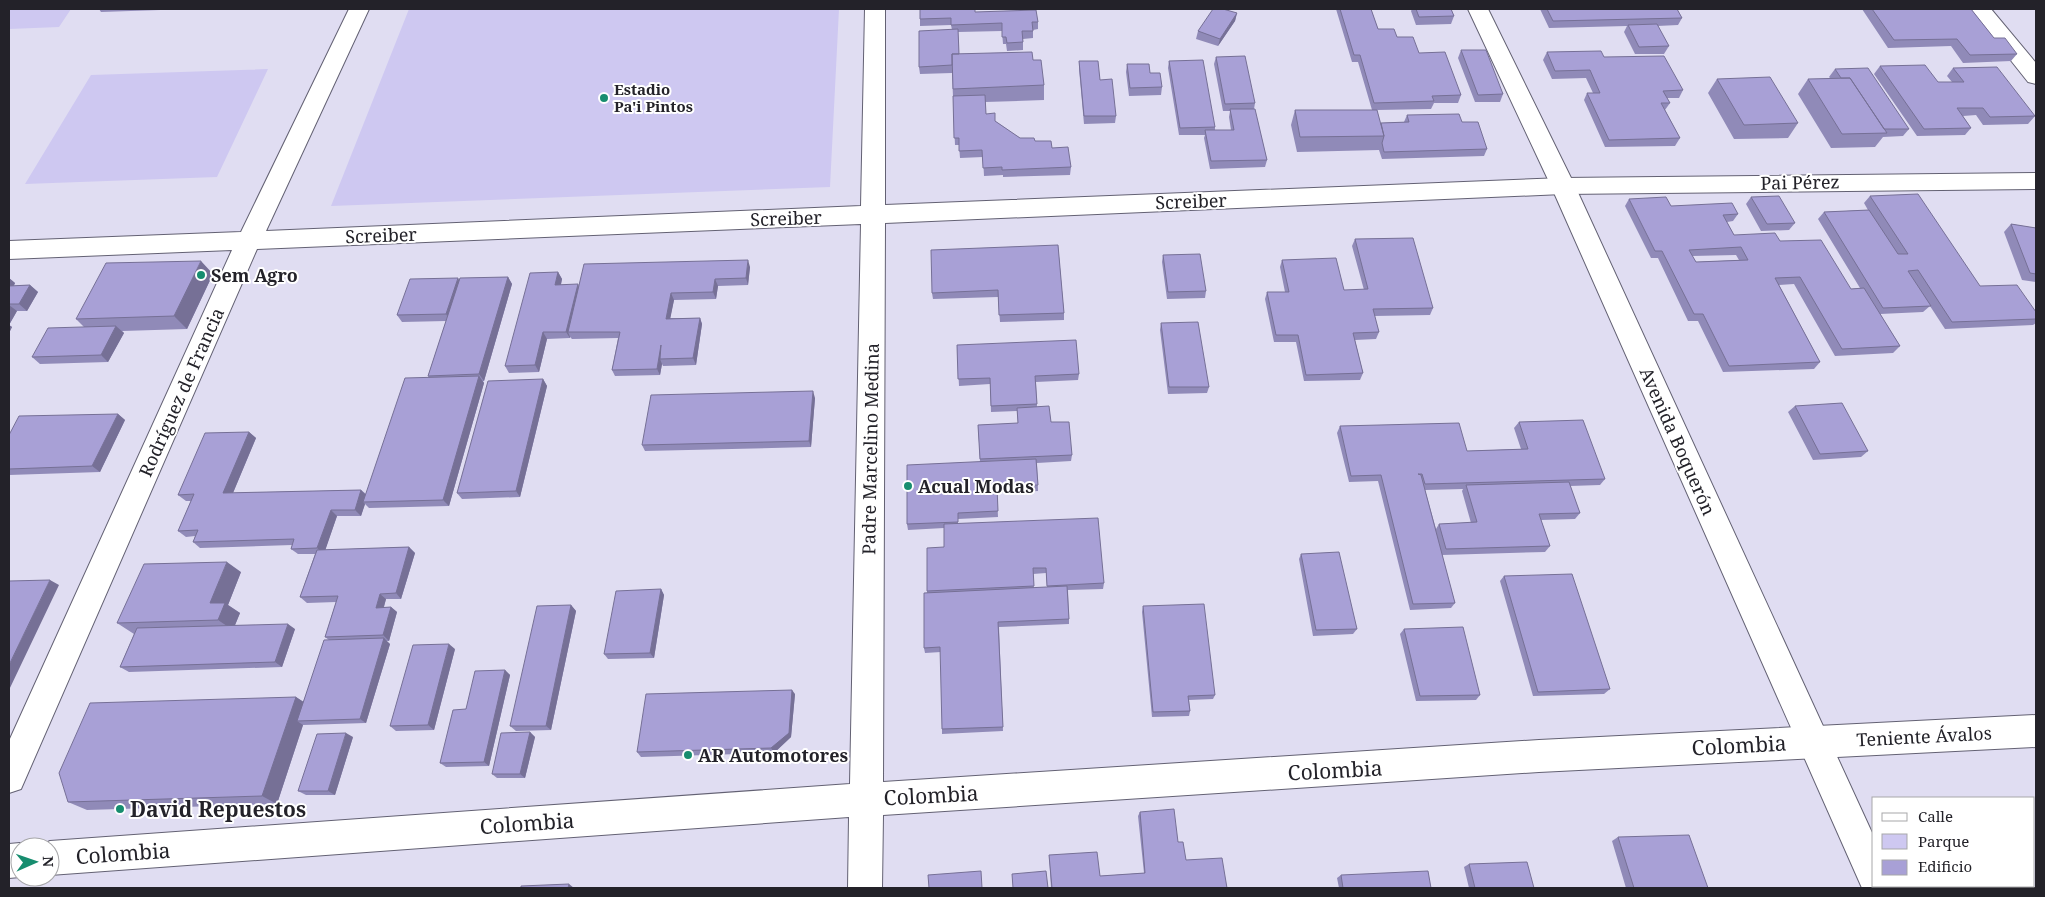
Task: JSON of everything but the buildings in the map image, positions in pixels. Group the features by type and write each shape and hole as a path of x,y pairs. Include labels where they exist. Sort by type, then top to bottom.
{"street":[{"name":"Rodríguez de Francia","path":"9,778 249,240 358,9"},
{"name":"Padre Marcelino Medina","path":"865,888 875,9"},
{"name":"Avenida Boquerón","path":"1478,9 1563,186 1872,872"},
{"path":"1980,9 2036,77"},
{"name":"Pai Pérez","path":"1563,186 2036,181"},
{"name":"Screiber","path":"9,250 1563,186"},
{"name":"Teniente Ávalos","path":"1812,741 2036,731"},
{"name":"Colombia","path":"60,857 867,799 1812,741"}],"green space":[{"path":"9,9 71,9 59,27 9,29"},
{"name":"Estadio Pa'i Pintos","path":"409,9 839,9 830,187 331,206"},
{"path":"268,69 217,177 25,184 91,75"}],"place":[{"name":"Estadio Pa'i Pintos","path":"604,98"},
{"name":"Sem Agro","path":"201,275"},
{"name":"Acual Modas","path":"908,486"},
{"name":"AR Automotores","path":"688,755"},
{"name":"David Repuestos","path":"120,809"}]}
